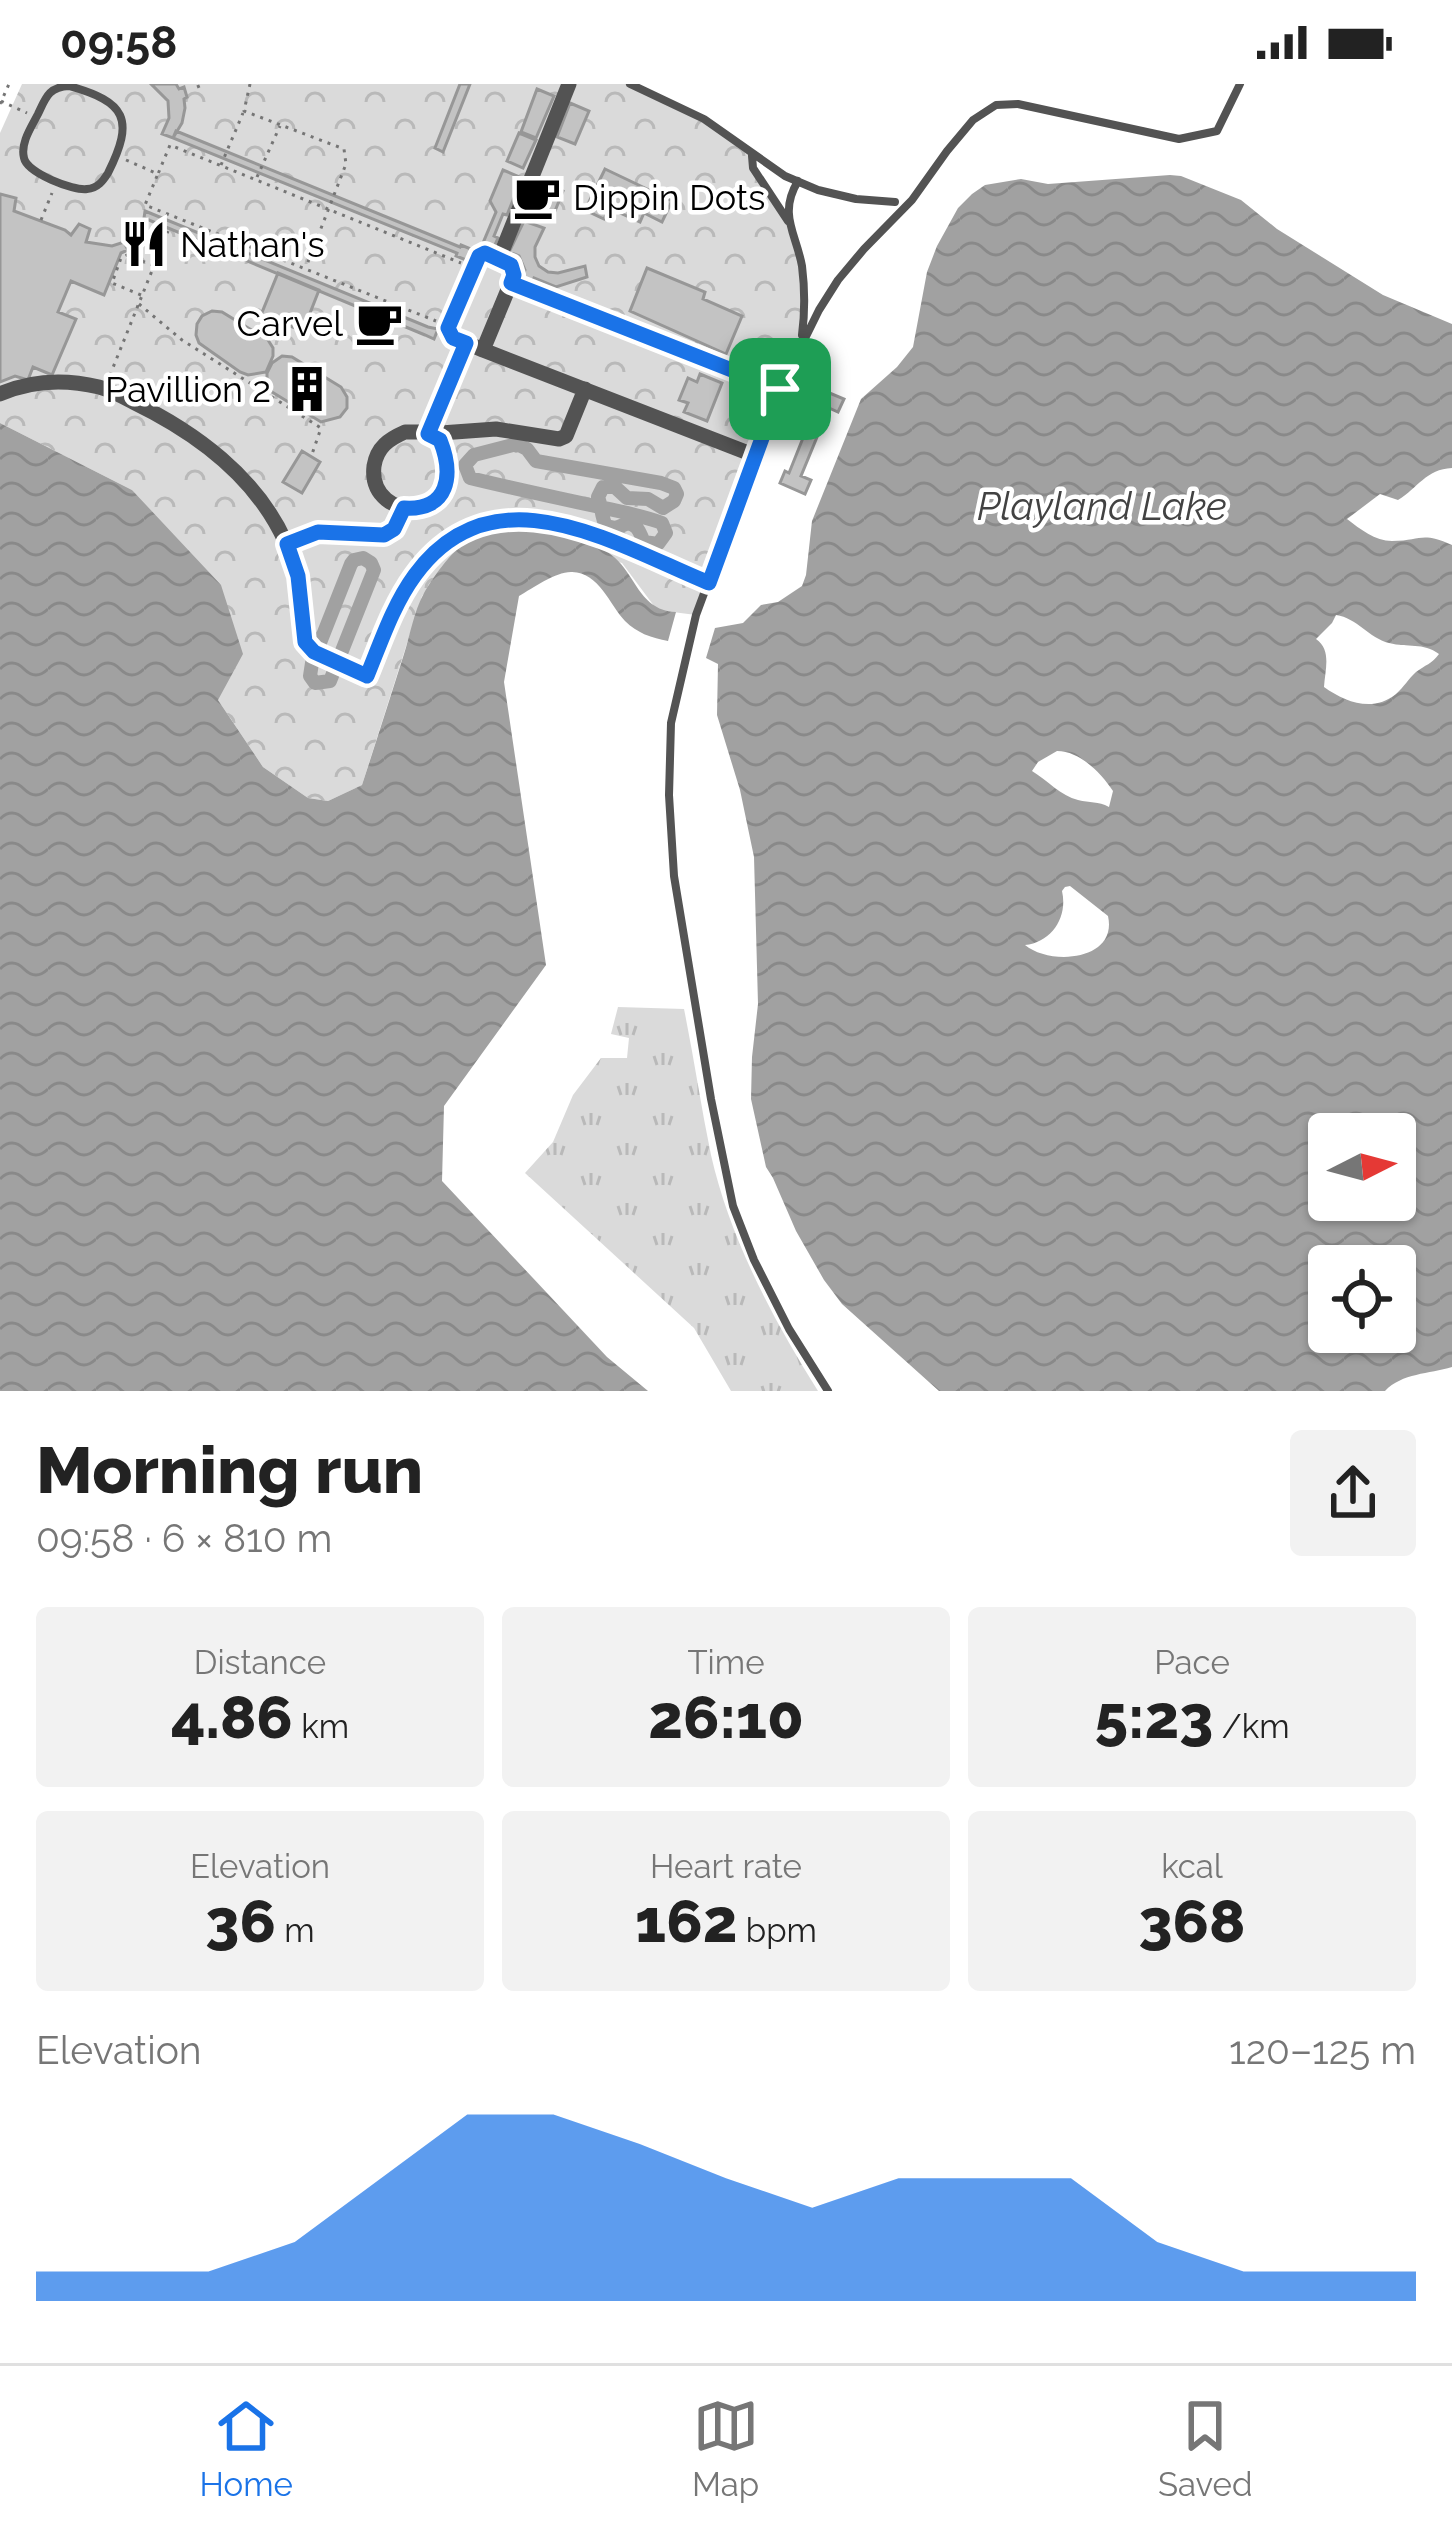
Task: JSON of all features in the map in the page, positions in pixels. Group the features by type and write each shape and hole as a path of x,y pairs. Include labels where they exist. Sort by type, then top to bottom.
{"street":[{"path":"499,259 569,84"},
{"path":"483,350 514,275 511,265 485,253 479,256 449,326 453,338 483,350 585,389 756,456"},
{"path":"511,283 780,389"},
{"path":"428,434 466,343"},
{"path":"0,394 44,382 105,388 188,431 232,468 268,509 298,576 305,642 314,652 367,676"},
{"path":"428,434 440,440 447,458 448,478 440,496 426,507 390,504 376,488 374,467 388,439 405,432 496,429 559,440 566,436 585,389"}],"lane":[{"path":"630,84 704,119 797,182 856,199 895,202"},
{"path":"828,1391 754,1260 733,1206 711,1099 674,876 669,795 670,723 696,615 801,343 838,280 912,200 974,120 996,105 1018,104 1179,139 1217,131 1240,84"},
{"path":"56,87 95,88 119,111 123,127 105,179 95,188 82,190 31,171 23,160 24,144 36,118 47,94 56,87"},
{"path":"752,154 753,168 790,224"},
{"path":"797,182 787,207 806,306 801,343"},
{"path":"287,544 318,532 384,535 394,529 404,508"}],"path":[{"path":"9,84 1,102 36,118"},
{"path":"197,87 204,84"},
{"path":"220,165 244,111 250,84"},
{"path":"244,111 344,149 346,164 305,269"},
{"path":"256,179 281,124"},
{"path":"449,326 145,205 170,145 473,269"},
{"path":"115,156 158,174"},
{"path":"41,220 57,181"},
{"path":"105,388 168,231"},
{"path":"142,296 112,284 121,258 127,255 154,266"},
{"path":"139,304 182,340 321,428 311,457"},
{"path":"367,676 401,596 417,572 464,532 500,520 536,519 572,527 709,583"}],"green space":[{"path":"22,84 629,84 704,119 752,154 753,168 790,224 801,264 801,343 696,615 657,610 622,563 501,530 459,547 422,596 362,785 328,801 308,798 263,767 218,700 132,490 0,423 0,133"},
{"path":"618,1007 684,1009 711,1155 729,1217 769,1307 818,1391 731,1391 694,1328 525,1173 553,1142 573,1095 601,1058 627,1058 629,1038 611,1034"}],"water":[{"name":"Playland Lake","path":"1181,176 1241,200 1277,229 1383,295 1452,324 1452,468 1429,475 1398,500 1380,494 1347,519 1380,539 1427,538 1452,545 1452,1367 1408,1377 1385,1391 939,1391 842,1304 796,1231 766,1167 751,1099 758,1004 754,857 717,715 718,664 706,658 715,628 743,623 761,605 778,602 802,586 812,521 861,399 913,347 927,272 937,246 958,208 972,194 985,185 1021,179 1048,184","holes":["1336,615 1382,640 1439,654 1387,700 1350,701 1324,687 1326,655 1316,639","1057,751 1082,759 1096,770 1113,791 1109,807 1078,800 1032,771","1070,886 1108,916 1103,942 1080,955 1036,952 1025,945 1043,939 1056,927 1063,910 1062,891"]},
{"path":"0,423 132,490 221,585 243,654 218,700 263,767 308,798 328,801 362,785 421,600 464,544 516,528 571,536 604,550 652,604 676,612 668,641 630,625 596,583 580,573 558,575 519,596 504,682 546,965 444,1106 442,1181 607,1357 648,1391 0,1391"}],"building":[{"path":"151,84 184,87 182,123 173,138 162,134 169,118 168,101"},
{"path":"460,84 470,84 443,152 435,148"},
{"path":"537,89 554,96 536,138 521,132"},
{"path":"570,103 589,111 575,144 557,137"},
{"path":"176,131 471,249 466,260 456,256 173,138"},
{"path":"519,133 536,140 523,168 507,161"},
{"path":"605,169 672,201 662,222 644,213 640,222 609,208 604,219 585,210"},
{"path":"503,170 522,178 494,236 498,238 494,247 483,243 496,212 490,201"},
{"path":"539,181 563,191 551,221 527,210"},
{"path":"0,194 16,198 14,211 71,235 79,224 90,229 86,242 112,246 124,242 128,250 121,253 104,295 71,281 58,312 76,319 52,375 33,367 28,380 15,376 0,382"},
{"path":"145,211 438,329 434,339 144,218"},
{"path":"524,221 544,228 535,247 539,266 558,273 585,266 587,277 556,287 534,278 531,285 521,281 525,270 519,256 509,252"},
{"path":"647,268 705,292 703,299 742,316 726,354 630,311"},
{"path":"278,273 319,290 303,331 261,315"},
{"path":"212,311 222,312 268,340 273,356 266,372 240,372 199,343 197,324"},
{"name":"Pavillion 2","path":"282,356 292,357 341,387 347,408 340,417 321,422 272,392 267,373"},
{"path":"700,374 722,383 707,421 684,412 688,403 679,400 688,378 697,382"},
{"path":"820,389 844,399 838,412 829,408 801,476 811,480 805,494 780,483 785,471 789,473"},
{"path":"302,451 320,462 302,493 283,482"}],"waterway":[{"path":"661,483 536,461 517,444 474,455 465,465 470,478 564,499 595,506 603,508 629,513 662,523 666,533 658,544 644,542 637,528 628,523 606,526 603,519 601,508 600,504 598,497 603,487 615,487 627,498 648,499 663,508 677,494 661,483"},
{"path":"363,558 374,570 330,681 315,683 310,676 312,663 351,564 363,558"}],"place":[{"name":"Dippin Dots","path":"537,197"},
{"name":"Nathan's","path":"144,244"},
{"name":"Carvel","path":"379,323"},
{"name":"Pavillion 2","path":"307,389"}],"route":[{"path":"485,253 511,265 511,283 780,389 709,583 572,527 536,519 500,520 464,532 417,572 401,596 367,676 314,652 305,642 298,576 287,544 318,532 384,535 394,529 404,508 426,507 440,496 448,478 447,458 440,440 428,434 466,343 453,338 448,328 479,256 485,253"}]}
